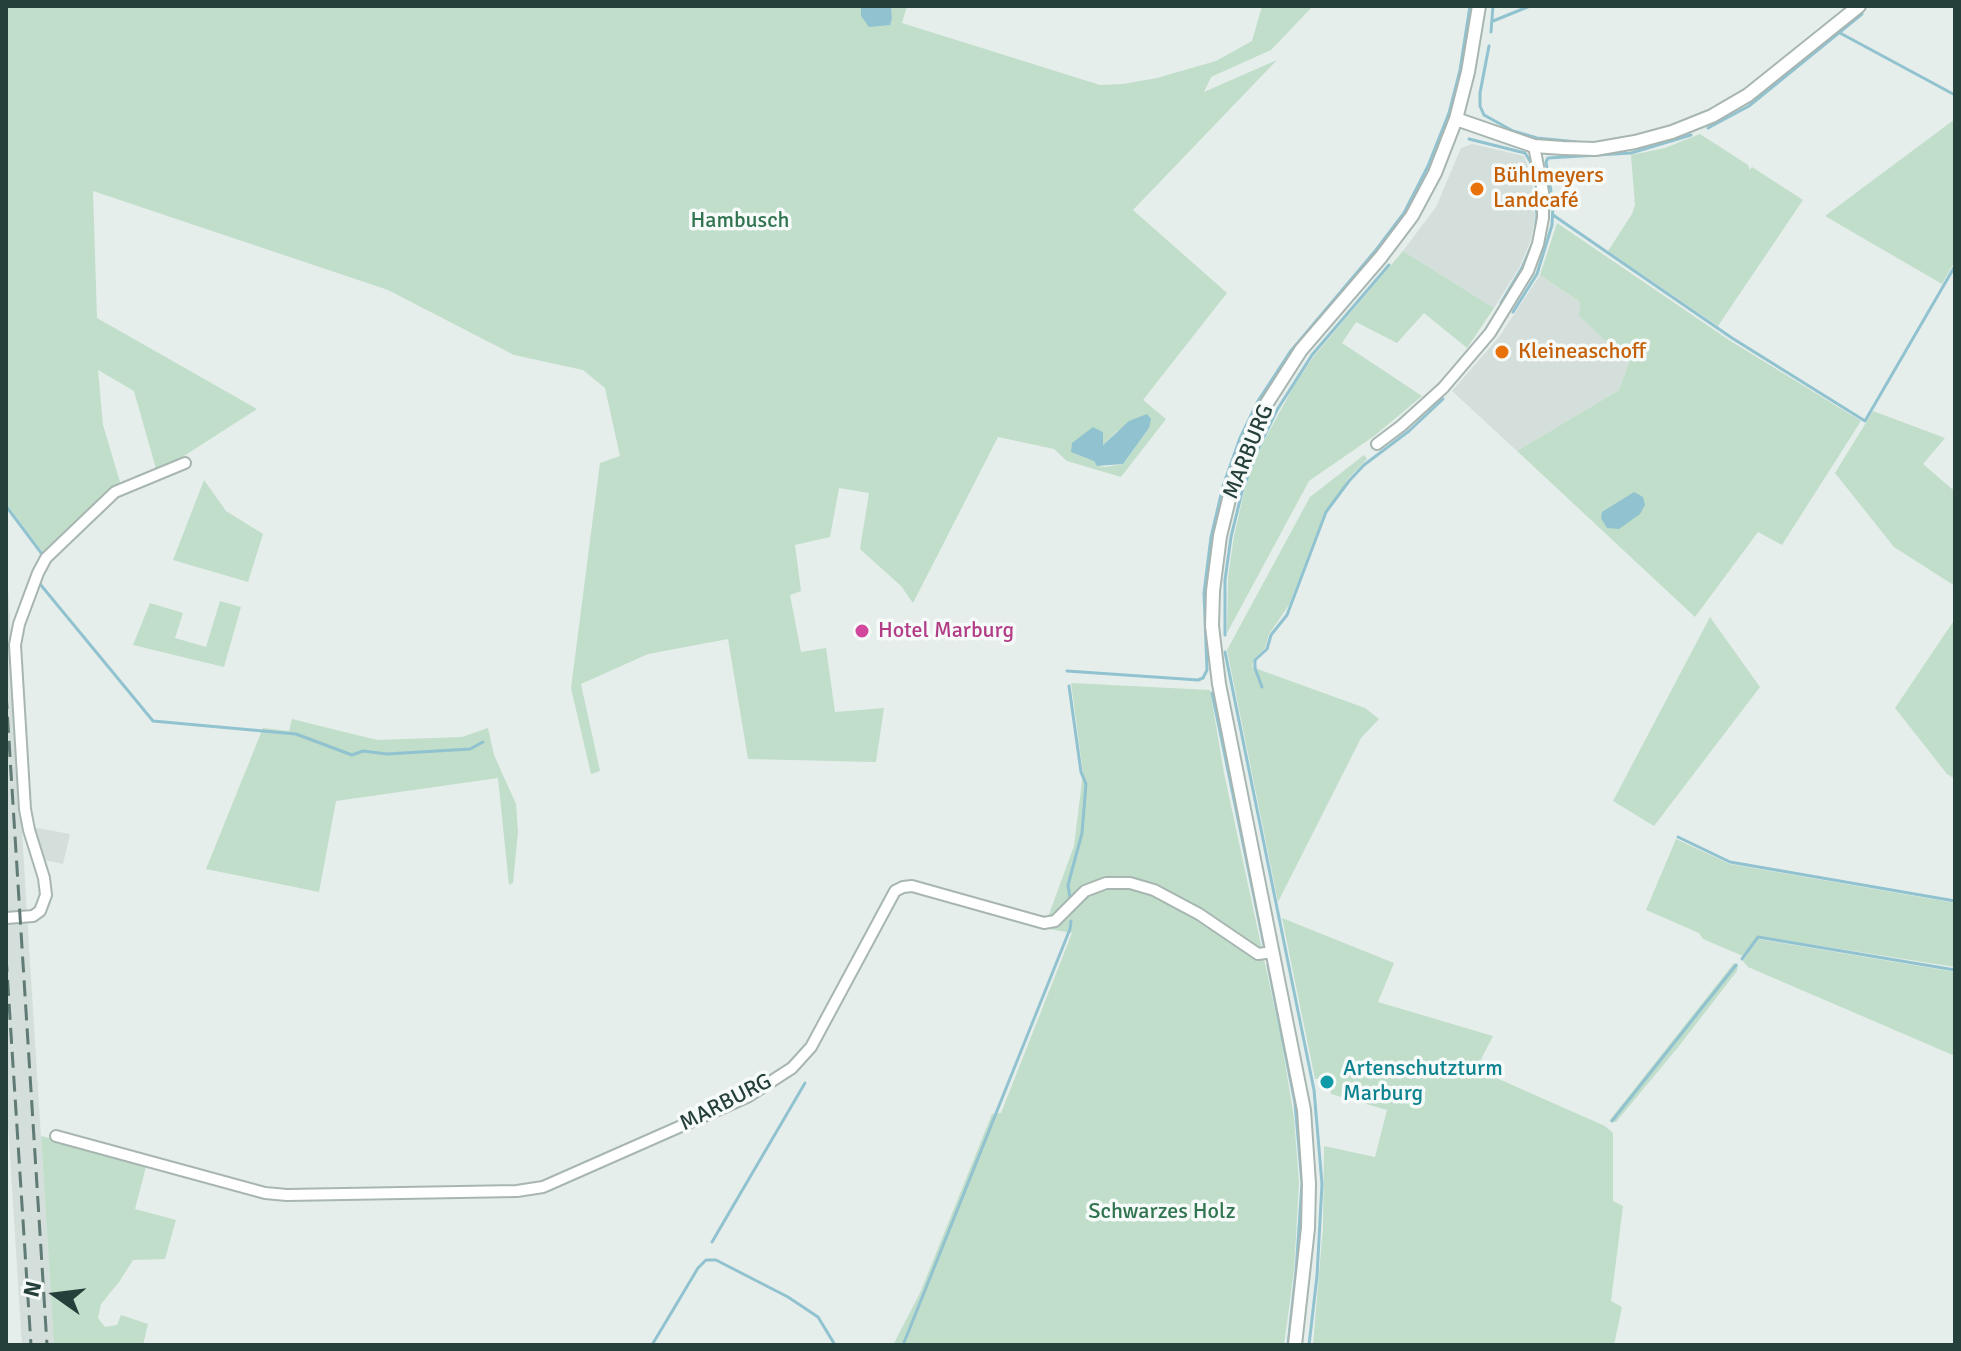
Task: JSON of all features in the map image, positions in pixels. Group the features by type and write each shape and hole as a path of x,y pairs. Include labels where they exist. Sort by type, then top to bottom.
{"street":[{"name":"MARBURG","path":"1295,1345 1308,1228 1304,1110 1219,684 1214,647 1213,591 1220,536 1243,455 1267,403 1301,350 1412,216 1435,173 1456,119 1479,6"},
{"path":"1456,119 1534,146 1595,149 1672,132 1712,116 1748,95 1859,6"},
{"path":"1377,444 1443,388 1490,333 1528,271 1543,218 1543,192 1534,146"},
{"path":"6,918 33,916 40,911 46,895 25,809 15,645 19,624 38,573 46,558 115,492 185,463"},
{"name":"MARBURG","path":"56,1136 265,1193 517,1191 553,1183 733,1103 792,1068 811,1047 895,891 903,887 912,886 1044,923 1055,921 1085,891 1106,883 1130,883 1154,890 1199,914 1258,954 1273,952"}],"shaded area":[{"path":"1472,144 1524,156 1532,178 1535,217 1531,240 1519,268 1494,308 1403,251 1436,207 1461,148"},
{"path":"1540,275 1580,302 1579,316 1629,361 1619,390 1517,451 1452,391 1499,337"},
{"path":"6,555 54,1345 22,1345 6,1093"},
{"path":"32,827 70,834 63,864 45,860"}],"green space":[{"name":"Hambusch","path":"6,6 861,6 861,16 870,27 892,18 891,6 907,6 902,23 1100,85 1157,78 1216,61 1252,41 1262,6 1313,6 1271,50 1211,77 1204,92 1277,60 1133,210 1227,293 1143,400 1166,419 1121,477 1067,461 1054,449 998,437 913,603 901,586 860,549 869,493 839,488 830,537 795,545 801,591 790,595 801,652 826,648 835,712 884,708 876,762 748,759 728,639 648,654 581,684 600,771 591,774 571,688 600,463 620,456 605,388 583,370 514,355 388,290 93,191 97,318 257,409 184,456 156,469 134,391 98,370 103,425 120,482 45,555 6,503","holes":["1092,427 1103,432 1102,446 1117,431 1149,428 1123,464 1106,467 1097,466 1094,461"]},
{"path":"1955,119 1955,261 1942,284 1825,216"},
{"path":"1700,134 1748,165 1750,170 1752,167 1803,200 1718,326 1608,251 1635,205 1631,155 1665,148"},
{"path":"1557,223 1729,340 1861,421 1782,545 1758,532 1695,617 1517,451 1619,390 1629,362 1579,316 1580,302 1540,275"},
{"path":"1403,251 1494,308 1467,348 1424,313 1397,343 1356,322 1342,343 1422,396 1374,436 1309,481 1227,633 1228,577 1234,536 1244,492 1260,448 1314,356"},
{"path":"1873,411 1945,438 1923,464 1952,489 1955,487 1955,586 1894,547 1835,473"},
{"path":"1364,455 1367,459 1325,511 1289,605 1252,667 1365,708 1379,719 1361,738 1278,902 1227,650 1310,497"},
{"path":"204,480 226,511 263,534 248,582 173,560"},
{"path":"220,601 241,607 224,667 133,645 150,603 183,613 175,638 206,647"},
{"path":"1710,617 1760,687 1654,826 1613,801"},
{"path":"1955,619 1955,779 1947,774 1895,708"},
{"name":"Schwarzes Holz","path":"1071,683 1210,690 1224,773 1281,1038 1294,1118 1299,1183 1294,1271 1284,1345 893,1345 920,1293 992,1114 1001,1113 1072,933 1044,928 1074,846 1083,773"},
{"path":"292,719 377,740 462,737 488,728 494,755 516,804 518,832 513,883 509,885 498,778 336,801 319,892 206,869 263,728 289,731"},
{"path":"1676,839 1730,864 1955,903 1955,967 1758,936 1743,956 1703,939 1699,933 1646,910"},
{"path":"1282,918 1394,963 1378,1002 1493,1036 1476,1069 1605,1126 1613,1133 1613,1201 1623,1206 1611,1301 1622,1307 1614,1345 1313,1345 1323,1227 1324,1146 1375,1157 1387,1110 1331,1094 1329,1078 1315,1079"},
{"path":"1758,939 1955,972 1955,1056 1748,967 1743,961"},
{"path":"1734,963 1738,965 1737,971 1679,1046 1616,1122 1609,1121"},
{"path":"41,1136 147,1163 135,1209 176,1220 165,1259 133,1260 101,1304 98,1318 105,1327 117,1325 121,1315 148,1324 143,1345 54,1345"}],"water":[{"path":"861,6 891,6 890,25 869,27 861,16"},
{"path":"1147,414 1151,419 1149,428 1123,464 1097,466 1094,461 1071,452 1072,443 1093,427 1103,432 1103,445 1129,421"},
{"path":"1634,492 1643,497 1645,505 1640,514 1619,529 1607,528 1601,518 1602,512"}],"waterway":[{"path":"1067,671 1203,678 1207,670 1204,593 1211,537 1223,486 1240,438 1258,401 1290,352 1404,213 1428,166 1449,113 1460,70 1470,6"},
{"path":"1491,32 1493,6"},
{"path":"1493,21 1530,6"},
{"path":"1708,128 1749,106 1862,14"},
{"path":"1840,33 1955,95"},
{"path":"1489,46 1480,93 1484,115 1513,131 1537,138 1577,142"},
{"path":"1551,191 1548,158 1631,153 1691,135"},
{"path":"1469,139 1525,153 1534,177"},
{"path":"1501,303 1534,240 1537,216 1535,189"},
{"path":"1513,312 1537,274 1552,225 1553,206"},
{"path":"1553,215 1732,338 1865,421 1955,266"},
{"path":"1225,635 1225,580 1231,537 1242,492 1259,447 1277,410 1312,355 1389,265"},
{"path":"1262,687 1255,660 1267,649 1271,635 1287,615 1326,512 1364,465 1409,431 1443,399"},
{"path":"6,506 42,554"},
{"path":"40,584 153,721 296,734 352,755 363,751 387,754 470,749 483,742"},
{"path":"1225,652 1314,1090 1322,1184 1317,1276 1309,1345"},
{"path":"1069,686 1081,772 1086,784 1082,833 1068,885 1070,898"},
{"path":"1212,693 1264,945"},
{"path":"1678,837 1730,862 1955,901"},
{"path":"903,1345 1071,921"},
{"path":"1742,959 1758,937 1955,970"},
{"path":"1268,965 1295,1103 1302,1183 1288,1345"},
{"path":"1612,1121 1736,965"},
{"path":"712,1242 805,1083"},
{"path":"652,1345 698,1268 706,1260 716,1260 788,1297 818,1317 835,1345"}],"railway":[{"path":"6,693 47,1345"},
{"path":"6,956 31,1345"}],"place":[{"name":"Bühlmeyers Landcafé","path":"1477,189"},
{"name":"Kleineaschoff","path":"1502,352"},
{"name":"Hotel Marburg","path":"862,631"},
{"name":"Artenschutzturm Marburg","path":"1327,1082"}]}
